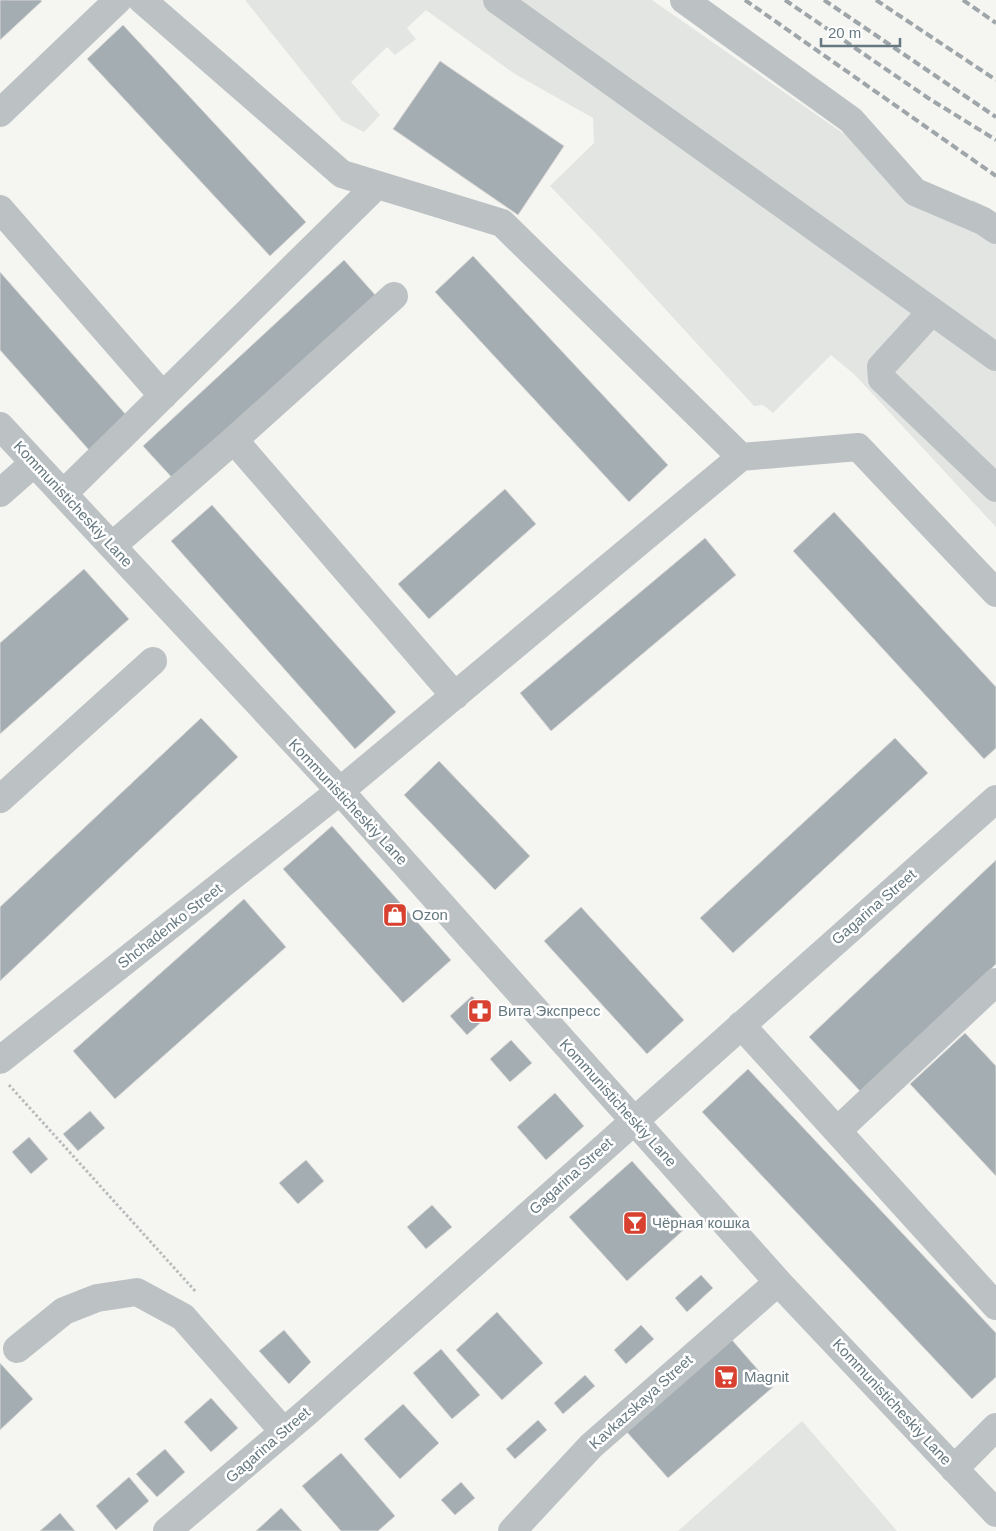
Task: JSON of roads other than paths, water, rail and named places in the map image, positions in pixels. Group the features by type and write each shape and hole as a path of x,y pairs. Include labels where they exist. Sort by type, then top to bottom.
{"street":[{"path":"0,113 118,0"},
{"path":"142,0 342,174 502,222 741,457 858,447 996,593"},
{"path":"497,0 996,357"},
{"path":"684,0 851,120 915,192 983,221 996,230"},
{"path":"64,494 377,184"},
{"path":"0,209 163,396"},
{"path":"112,546 234,440 394,296"},
{"path":"932,311 881,367 882,379 996,488"},
{"name":"Kommunisticheskiy Lane","path":"0,426 340,791 778,1282 996,1513"},
{"path":"234,440 455,696"},
{"name":"Shchadenko Street","path":"3,1071 741,457"},
{"path":"0,493 34,463"},
{"path":"0,799 153,662"},
{"name":"Gagarina Street","path":"167,1531 284,1432 996,799"},
{"path":"837,1131 996,982"},
{"path":"741,1025 996,1306"},
{"name":"Kavkazskaya Street","path":"512,1531 591,1446 778,1282"},
{"path":"17,1348 64,1311 97,1298 137,1292 183,1317 284,1432"},
{"path":"954,1469 996,1427"}],"railway":[{"path":"745,0 996,176"},
{"path":"785,0 928,98 996,140"},
{"path":"824,0 996,117"},
{"path":"876,0 996,80"},
{"path":"963,0 996,23"}],"place":[{"name":"Ozon","path":"395,915"},
{"name":"Вита Экспресс","path":"480,1011"},
{"name":"Чёрная кошка","path":"635,1223"},
{"name":"Magnit","path":"726,1377"}]}
